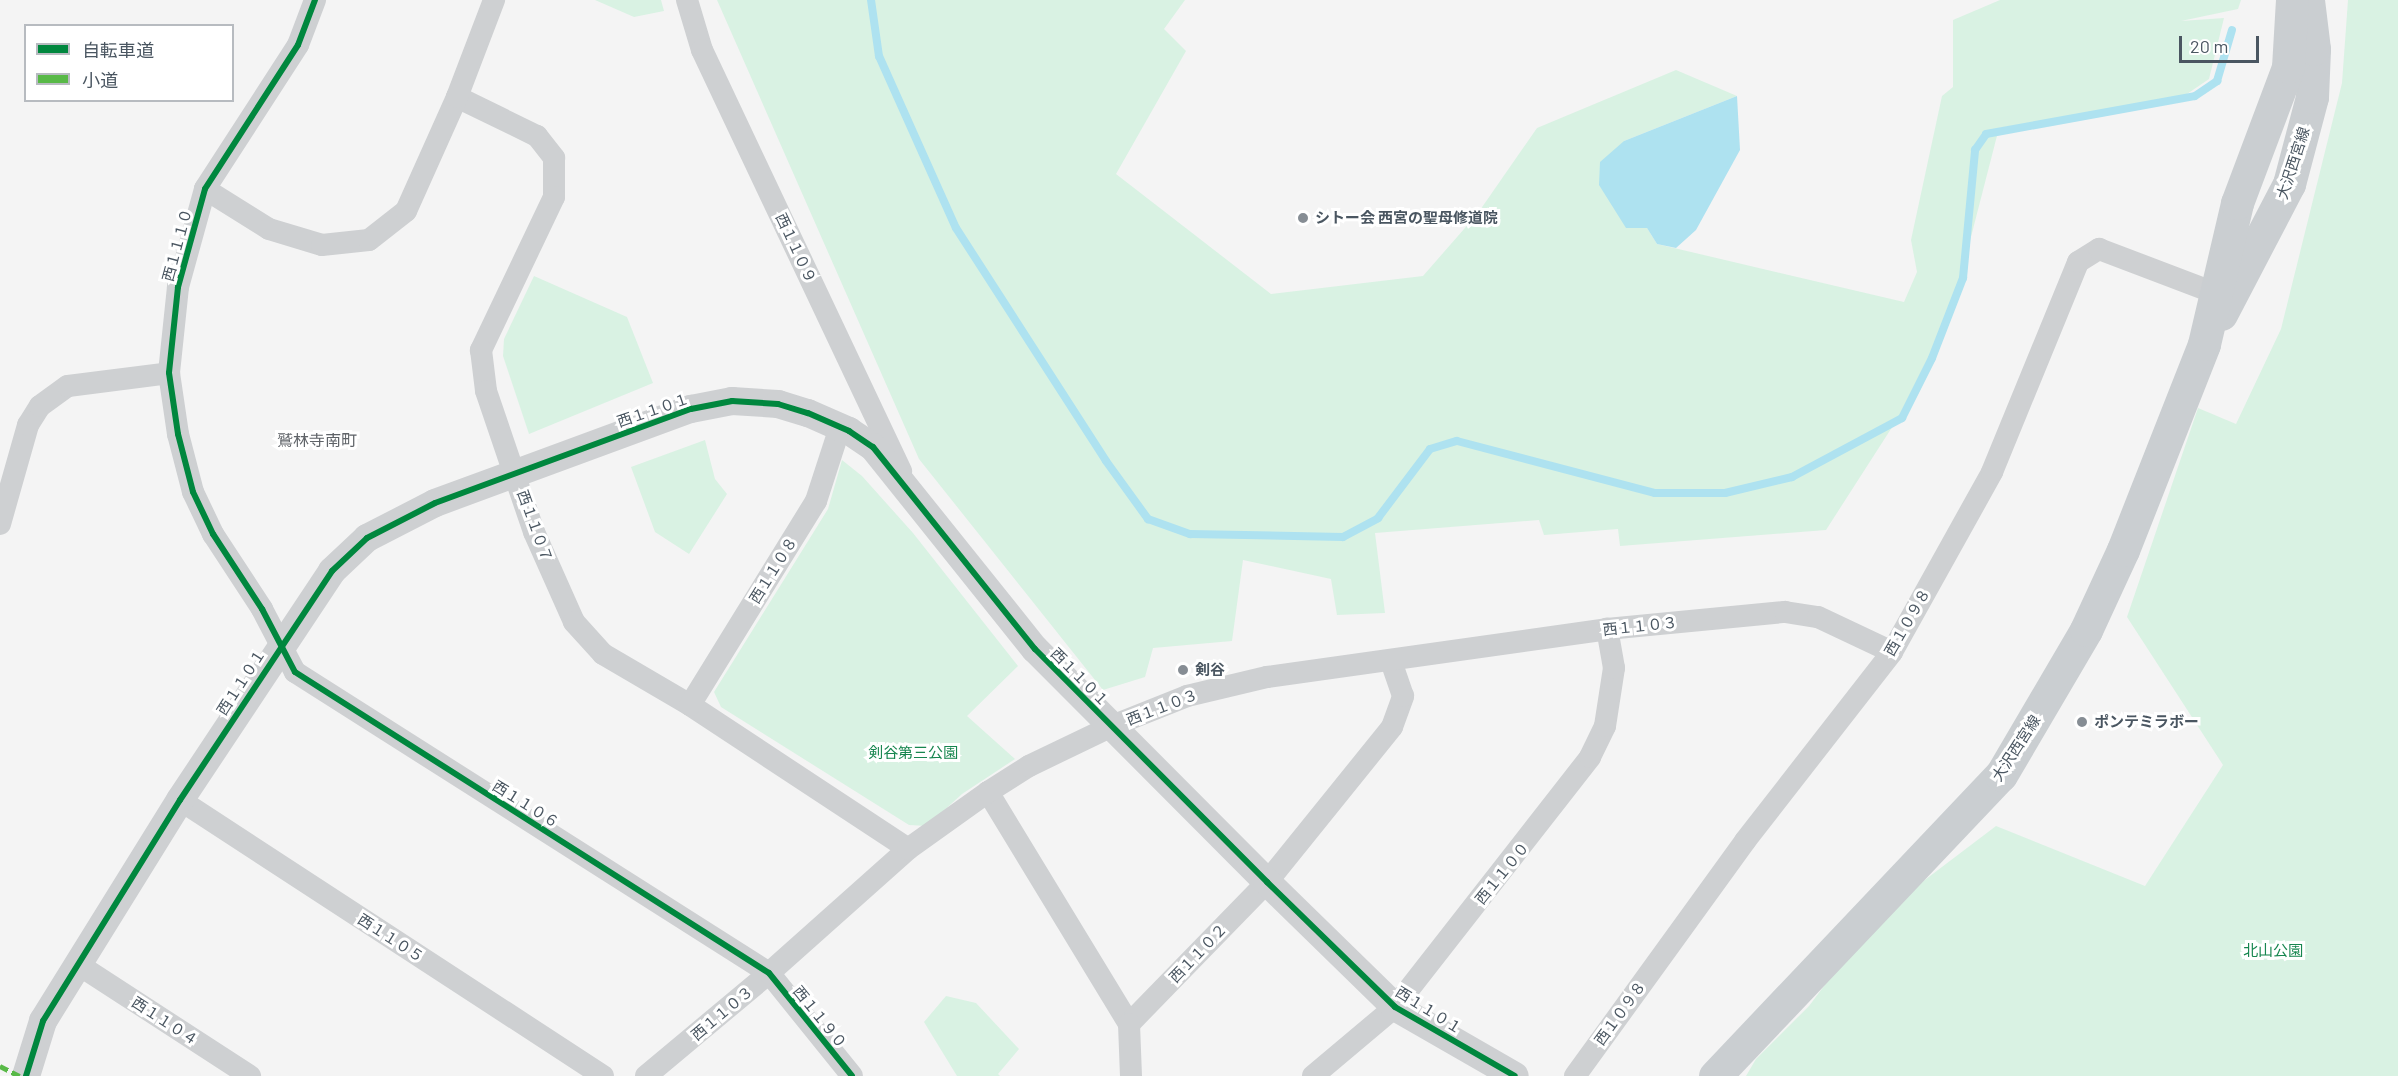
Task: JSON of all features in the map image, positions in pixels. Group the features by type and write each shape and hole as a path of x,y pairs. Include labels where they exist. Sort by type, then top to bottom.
{"main road":[{"name":"大沢西宮線","path":"2223,296 2237,203 2288,67 2292,0"},
{"name":"大沢西宮線","path":"1715,1076 2001,775 2086,630 2123,550 2223,296 2289,184 2312,97 2314,49 2308,0"}],"street":[{"name":"西１１１０","path":"279,646 262,609 213,534 193,492 178,434 169,373 178,287 205,189 298,45 315,0"},
{"path":"205,189 269,229 322,245 369,240 406,211 457,97 494,0"},
{"name":"西１１０９","path":"687,0 702,50 912,494"},
{"name":"西１１０７","path":"457,97 537,136 554,158 554,197 481,350 486,391 516,471 534,532 574,622 586,639 603,654 690,705 908,849"},
{"name":"西１０９８","path":"1575,1076 1745,841 1892,652 1992,472 2078,262 2099,249 2223,296"},
{"path":"0,524 28,425 40,406 68,386 169,373"},
{"name":"西１１０１","path":"26,1076 43,1022 180,800 279,646 332,571 367,538 435,503 516,471 709,404 778,404 840,427 873,447 1035,649 1267,882 1395,1007 1515,1076"},
{"name":"西１１０８","path":"690,705 816,501 840,427"},
{"name":"西１１０３","path":"646,1076 769,974 908,849 988,792 1029,766 1112,726 1225,684 1606,629 1802,612 1892,652"},
{"name":"西１１００","path":"1313,1076 1395,1007 1590,757 1605,726 1614,668 1606,629"},
{"name":"西１１０６","path":"279,646 295,672 769,974"},
{"name":"西１１０２","path":"1129,1024 1267,882 1392,727 1403,696 1391,661"},
{"path":"988,792 1129,1024 1131,1076"},
{"name":"西１１０５","path":"180,800 603,1076"},
{"name":"西１１０４","path":"79,965 250,1076"},
{"name":"西１１９０","path":"769,974 852,1076"}],"green space":[{"path":"595,0 661,0 664,11 634,17"},
{"path":"717,0 1185,0 1164,29 1186,51 1116,174 1271,294 1423,276 1478,213 1537,128 1676,70 1737,96 1624,141 1647,228 1657,244 1904,302 1917,272 1911,240 1942,96 1953,87 1953,20 2000,0 2241,0 2238,9 2181,21 2224,18 2209,79 2184,96 1999,128 1953,307 1925,376 1826,530 1620,546 1618,529 1544,535 1539,520 1375,533 1385,613 1337,615 1331,579 1243,560 1232,641 1153,648 1145,677 1103,690 919,459"},
{"name":"北山公園","path":"2348,0 2398,0 2398,1076 1746,1076 1756,1059 1809,1006 1876,917 1996,826 2145,886 2223,765 2127,617 2198,408 2236,424 2281,329 2342,83"},
{"path":"534,276 627,317 653,383 529,434 503,356 504,339"},
{"path":"705,440 715,479 727,494 689,554 655,532 631,467"},
{"name":"剣谷第三公園","path":"842,460 862,476 913,533 1018,666 967,716 1015,759 962,794 927,826 909,825 721,707 714,692 828,509"},
{"path":"946,996 976,1003 1019,1049 998,1074 1000,1076 957,1076 924,1022"}],"water":[{"path":"1737,96 1740,150 1696,230 1676,248 1657,244 1647,228 1626,228 1599,185 1600,162 1624,141"}],"waterway":[{"path":"871,0 879,56 956,228 1106,461 1148,519 1190,534 1343,537 1378,518 1430,449 1457,441 1655,493 1725,493 1792,477 1902,418 1932,358 1963,278 1975,150 1986,134 2195,96 2217,81 2232,30"}],"marked path":[{"path":"0,1066 20,1076"}],"cycle path":[{"path":"315,0 298,45 205,189 178,287 169,373 178,434 193,492 213,534 262,609 295,672 769,973 852,1076"},
{"path":"26,1076 43,1021 180,800 332,571 367,538 435,503 691,409 732,401 778,404 808,413 849,431 873,447 1035,649 1267,882 1395,1007 1515,1076"}],"place":[{"name":"シトー会 西宮の聖母修道院","path":"1303,218"},
{"name":"剣谷","path":"1183,670"},
{"name":"ポンテミラボー","path":"2082,722"}],"district":[{"name":"鷲林寺南町","path":"317,440"}]}
